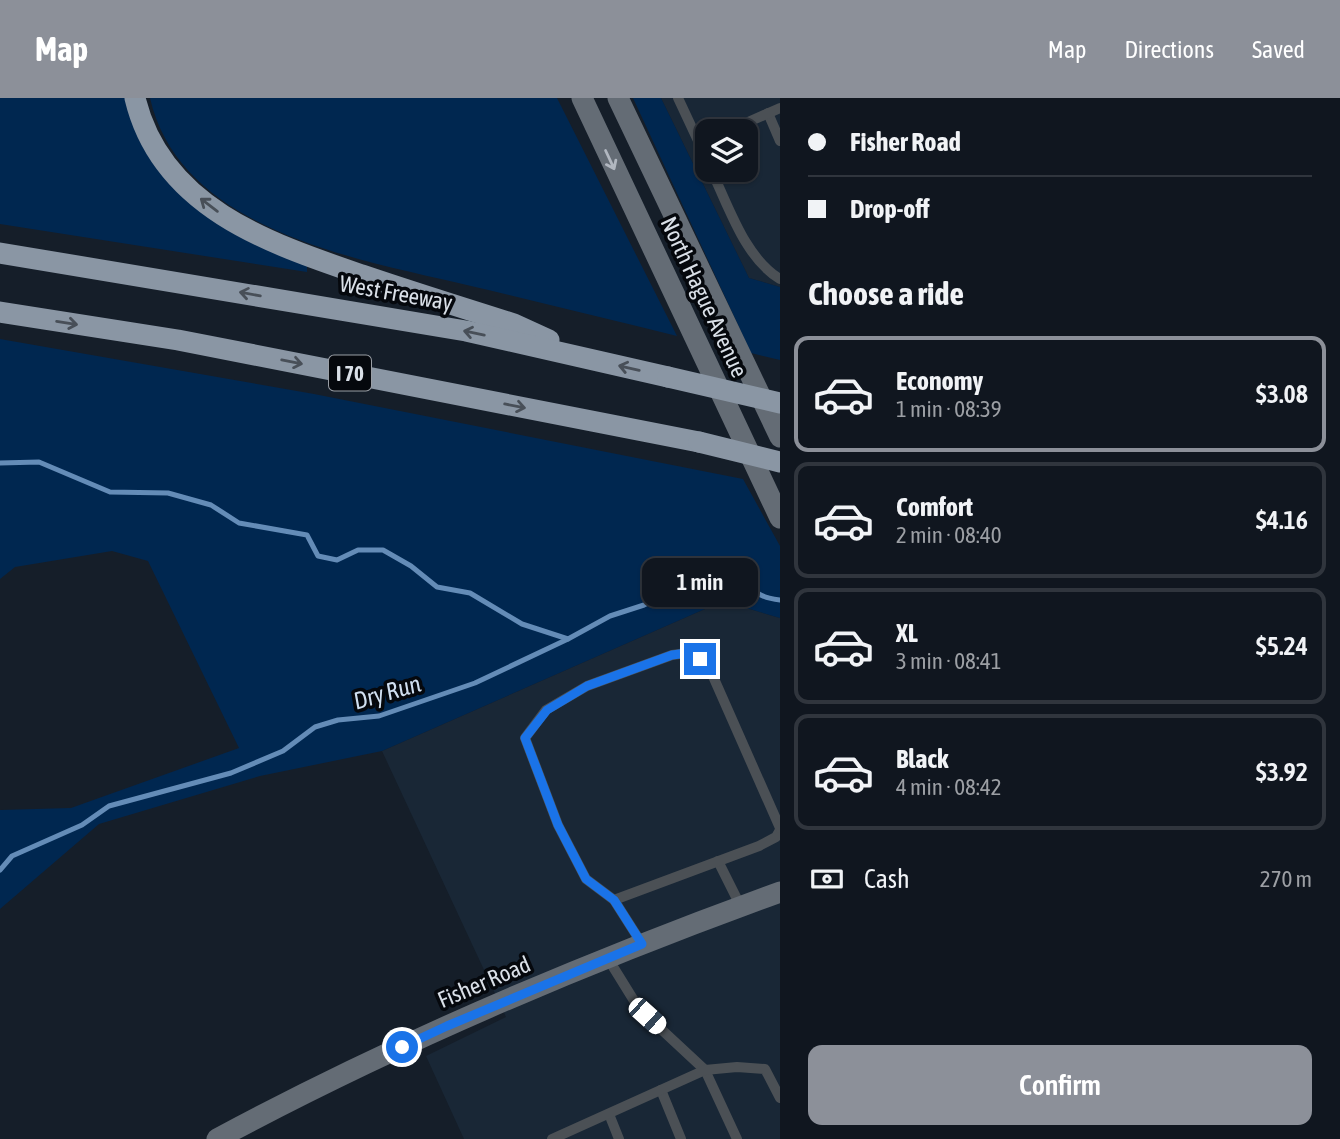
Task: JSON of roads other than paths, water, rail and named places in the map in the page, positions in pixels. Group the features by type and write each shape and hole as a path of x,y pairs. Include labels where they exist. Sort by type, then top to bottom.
{"highway":[{"path":"135,98 140,121 168,169 232,222 279,247 514,324 589,358"},
{"name":"West Freeway","path":"0,253 466,331 780,403"},
{"name":"I 70","path":"0,312 178,340 699,442 780,462"}],"main road":[{"name":"North Hague Avenue","path":"582,98 780,518"},
{"name":"North Hague Avenue","path":"618,98 780,437"},
{"name":"Fisher Road","path":"217,1139 447,1026 607,957 780,892"}],"lane":[{"path":"678,98 695,128"},
{"path":"755,119 780,108"},
{"path":"768,113 780,141"},
{"path":"717,182 745,242 766,270 780,279"},
{"path":"614,900 759,846 776,837 780,829 712,674 700,659 687,653 672,655 587,686 547,710 525,738 558,825 586,879 614,900 642,944"},
{"path":"718,861 741,907"},
{"path":"607,957 647,1016 705,1070 737,1139"},
{"path":"557,1138 705,1070 737,1067 765,1069 780,1098"},
{"path":"662,1090 681,1139"},
{"path":"609,1114 619,1139"}],"waterway":[{"path":"0,463 39,462 110,492 168,493 211,505 239,523 307,535 318,556 337,560 358,550 383,550 411,566 437,587 470,593 522,624 568,639"},
{"name":"Dry Run","path":"0,870 12,856 82,825 109,806 231,773 283,751 315,727 338,720 379,716 475,683 610,616 644,605 704,575 725,568 742,574 749,585 761,595 780,600"}]}
